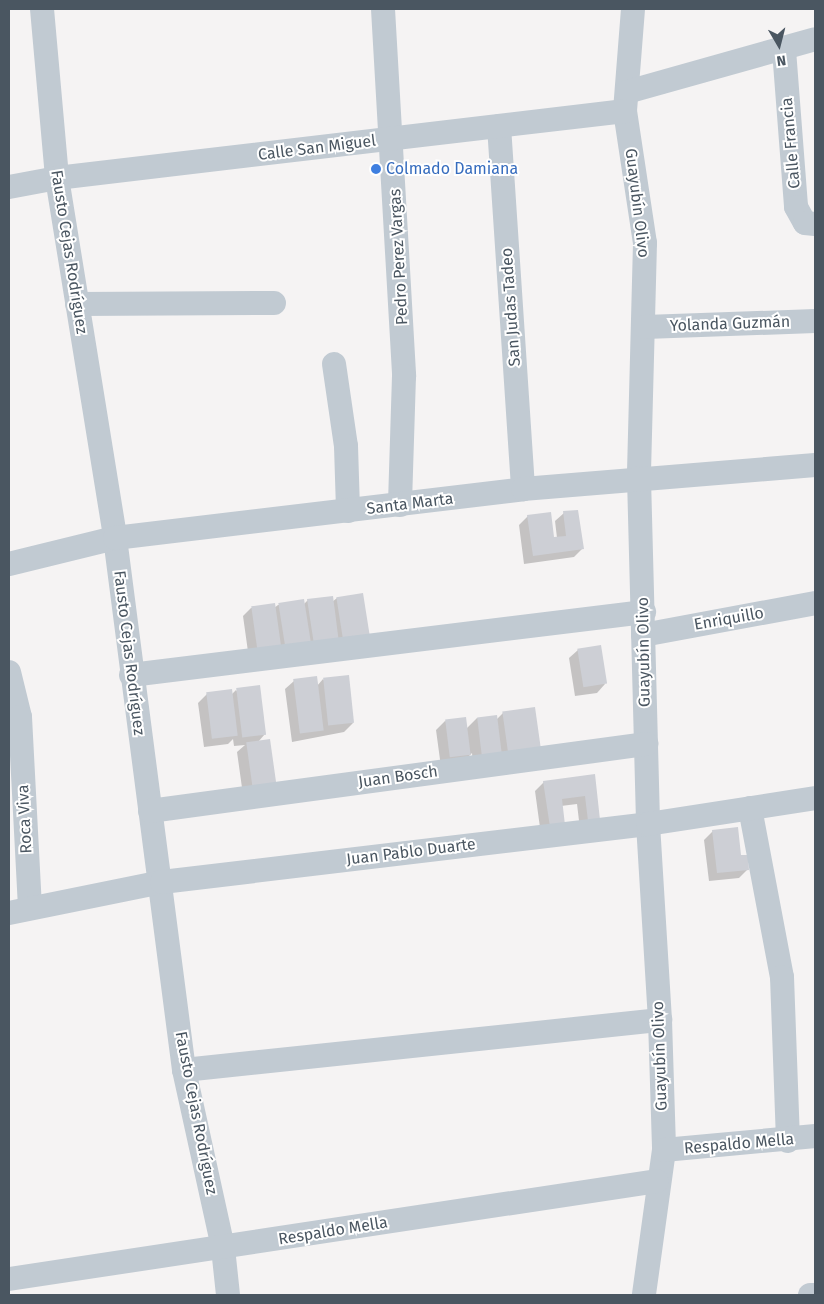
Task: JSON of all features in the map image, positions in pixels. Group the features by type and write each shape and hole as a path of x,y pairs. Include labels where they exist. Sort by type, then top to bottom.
{"street":[{"name":"Fausto Cejas Rodríguez","path":"42,9 57,178 115,538 131,676 162,882 184,1070 223,1248 228,1295"},
{"name":"Pedro Perez Vargas","path":"384,9 393,140 404,376 400,505"},
{"name":"Guayubín Olivo","path":"633,9 626,102 645,242 645,327 639,478 648,824 660,1020 664,1150 658,1181 644,1295"},
{"name":"Calle San Miguel","path":"9,187 57,178 393,140 499,126 626,102 815,39"},
{"name":"Calle Francia","path":"784,50 796,207 805,223 815,224"},
{"name":"San Judas Tadeo","path":"499,126 523,489"},
{"path":"77,304 274,303"},
{"name":"Yolanda Guzmán","path":"645,327 815,321"},
{"path":"334,364 346,446 348,511"},
{"name":"Santa Marta","path":"9,564 115,538 523,489 815,465"},
{"name":"Enriquillo","path":"131,676 644,623 815,603"},
{"name":"Roca Viva","path":"9,672 14,718 20,910"},
{"name":"Juan Bosch","path":"150,811 646,744"},
{"name":"Juan Pablo Duarte","path":"20,910 162,882 648,824 815,798"},
{"path":"750,808 782,977 788,1141"},
{"path":"184,1070 660,1020"},
{"name":"Respaldo Mella","path":"664,1150 788,1141 815,1136"},
{"name":"Respaldo Mella","path":"9,1279 658,1181"},
{"path":"810,1295 815,1295"}],"building":[{"path":"578,510 584,549 533,556 527,515 551,512 554,537 566,536 563,511"},
{"path":"363,593 370,638 344,643 336,597"},
{"path":"333,596 339,643 315,651 307,599"},
{"path":"304,599 312,650 286,654 278,603"},
{"path":"275,603 282,654 258,657 251,606"},
{"path":"601,645 607,684 583,687 577,649"},
{"path":"349,675 354,723 328,725 323,678"},
{"path":"317,676 324,731 300,734 293,679"},
{"path":"260,685 266,735 242,738 236,688"},
{"path":"232,689 238,736 212,739 206,692"},
{"path":"535,707 541,752 509,756 502,712"},
{"path":"497,715 502,753 482,755 477,717"},
{"path":"466,717 471,755 450,757 445,720"},
{"path":"270,739 277,790 253,794 246,742"},
{"path":"595,774 600,820 588,821 585,796 562,799 565,825 550,827 543,781"},
{"path":"738,827 741,855 748,855 749,870 717,873 712,830"}],"place":[{"name":"Colmado Damiana","path":"376,169"}]}
